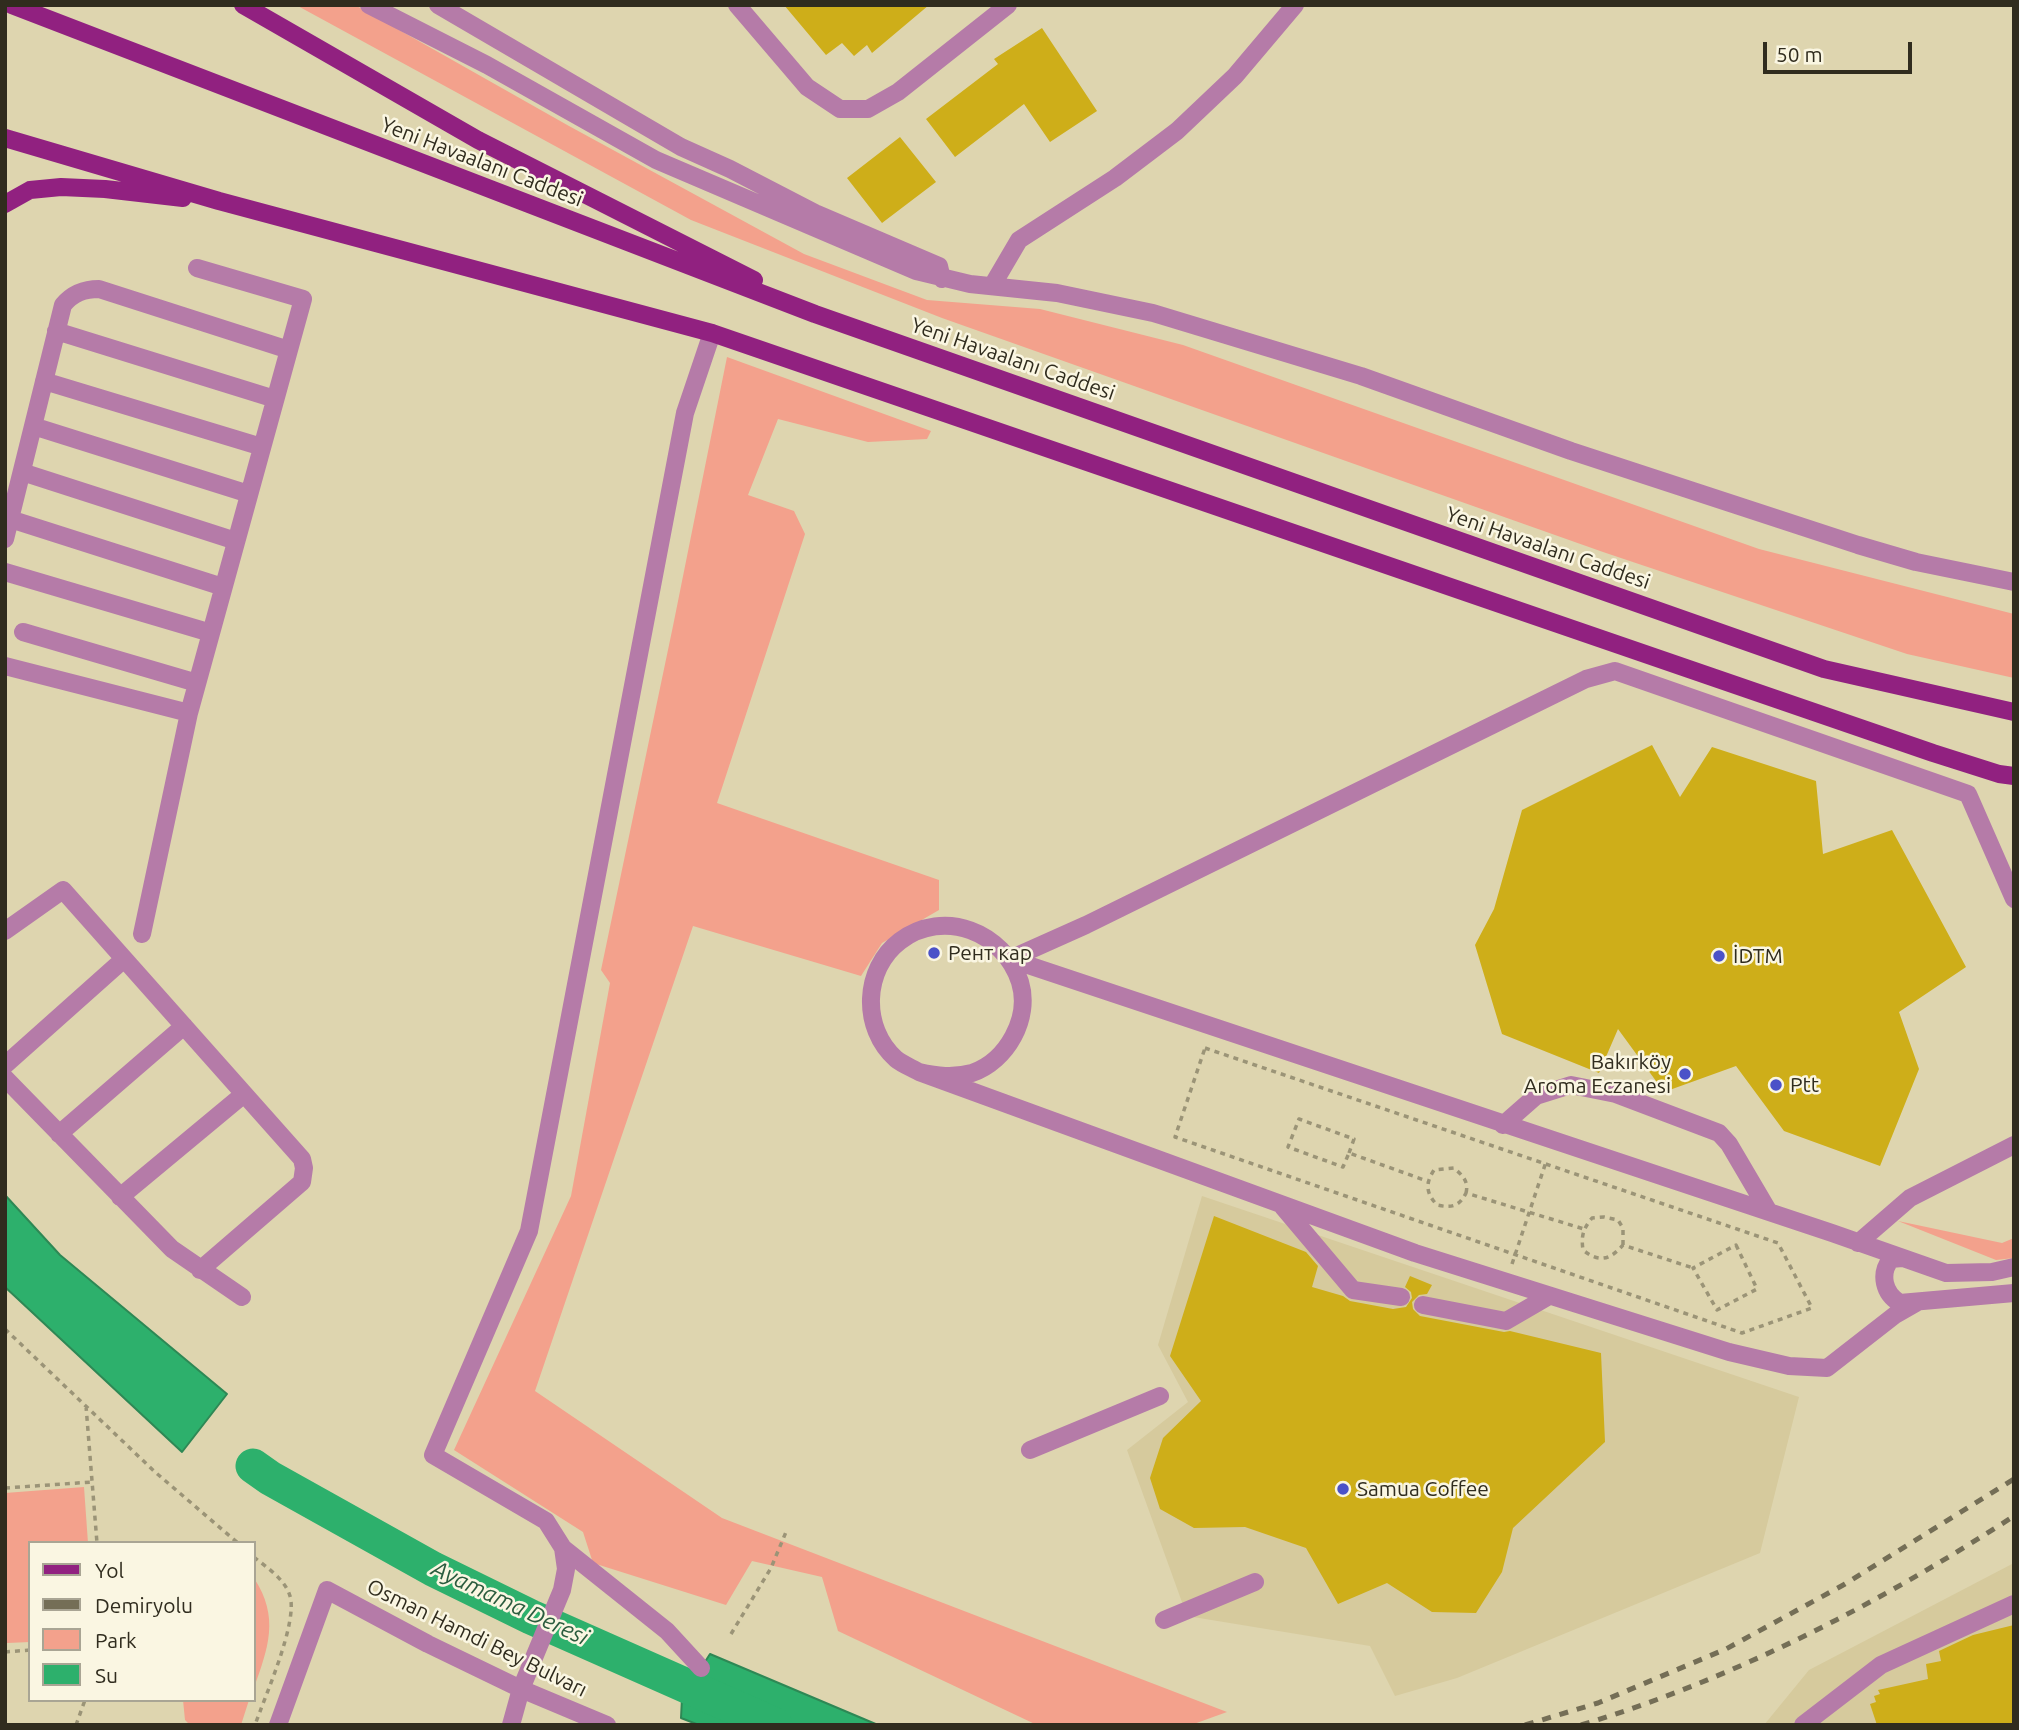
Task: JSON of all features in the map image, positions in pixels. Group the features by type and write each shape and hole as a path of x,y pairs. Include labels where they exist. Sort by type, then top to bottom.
{"main road":[{"name":"Yeni Havaalanı Caddesi","path":"12,5 815,314 1825,669 2014,712"},
{"path":"243,5 478,140 815,314"},
{"path":"5,138 219,201 712,333 2009,776"},
{"path":"5,204 30,190 61,187 219,201"}],"street":[{"path":"369,5 487,65 656,160 890,261 942,279 1101,300 1205,328 1361,376 1572,451 1858,545 1916,562 2014,582"},
{"path":"438,5 681,147 815,213 939,267 942,279"},
{"path":"737,5 807,87 840,108 868,108 898,92 1008,5"},
{"path":"992,286 1019,240 1115,178 1177,131 1235,76 1295,5"},
{"path":"142,934 189,713 303,299 197,268"},
{"path":"5,539 62,305 67,299 80,291 99,289 289,350"},
{"path":"56,331 275,399"},
{"path":"701,1668 667,1631 563,1548 546,1521 433,1455 529,1231 685,413 712,333"},
{"path":"44,381 262,447"},
{"path":"33,426 249,494"},
{"path":"22,472 236,541"},
{"path":"10,519 223,587"},
{"path":"5,572 211,633"},
{"path":"23,632 197,683"},
{"path":"5,666 189,713"},
{"path":"1010,959 1086,925 1586,679 1615,671 1968,794 2014,899"},
{"path":"5,931 63,890 302,1159 302,1182 200,1270"},
{"path":"919,1072 946,1077 973,1072 996,1058 1013,1037 1022,1011 1021,984 1010,959 995,943 976,931 949,925 923,929 899,942 881,961 872,986 871,1013 880,1038 896,1059 919,1072 1281,1205 1506,1282 1729,1352 1789,1366 1827,1367 1895,1315 1916,1303"},
{"path":"5,1065 124,959"},
{"path":"1010,959 1946,1273 1992,1272 2014,1267"},
{"path":"59,1134 184,1026"},
{"path":"5,1078 172,1249 242,1297"},
{"path":"1503,1125 1536,1096 1571,1085 1616,1094 1719,1133 1729,1144 1769,1212"},
{"path":"120,1197 244,1094"},
{"path":"1858,1242 1910,1198 2014,1146"},
{"path":"1281,1205 1353,1290 1401,1297"},
{"path":"1908,1260 1891,1259 1886,1265 1885,1286 1891,1298 1900,1303 2014,1293"},
{"path":"1423,1305 1506,1321 1549,1296"},
{"path":"1030,1450 1160,1396"},
{"path":"511,1725 521,1689 562,1590 566,1569 563,1548"},
{"path":"1164,1620 1255,1582"},
{"name":"Osman Hamdi Bey Bulvarı","path":"278,1725 327,1590 428,1644 521,1689 607,1725"},
{"path":"1803,1725 1881,1665 2014,1604"}],"path":[{"path":"1205,1048 1545,1164 1778,1243 1812,1308 1742,1333 1175,1137 1205,1048"},
{"path":"1299,1119 1354,1139 1349,1153 1343,1167 1288,1147 1299,1119"},
{"path":"1506,1282 1545,1164 1556,1142"},
{"path":"1349,1153 1427,1181"},
{"path":"1454,1168 1463,1176 1468,1187 1466,1193 1462,1201 1455,1206 1437,1205 1428,1196 1427,1181 1434,1170 1454,1168"},
{"path":"1466,1193 1584,1229"},
{"path":"1604,1217 1618,1220 1623,1228 1623,1245 1614,1256 1604,1260 1591,1257 1583,1250 1581,1240 1584,1229 1592,1218 1604,1217"},
{"path":"1623,1245 1693,1268 1717,1310 1757,1289 1736,1245 1693,1268"},
{"path":"5,1329 155,1472 235,1541"},
{"path":"86,1406 97,1541"},
{"path":"5,1488 92,1482"},
{"path":"731,1634 771,1568 786,1532"},
{"path":"255,1725 286,1635 291,1611 290,1595 281,1580 256,1559"},
{"path":"5,1652 28,1650"},
{"path":"76,1725 84,1702"}],"shaded area":[{"path":"1202,1196 1799,1397 1760,1553 1457,1678 1395,1696 1370,1646 1187,1616 1127,1450 1188,1402 1158,1345"},
{"path":"2012,1564 2014,1725 1764,1725 1809,1670"}],"green space":[{"path":"296,5 355,5 804,254 927,300 1040,309 1183,345 1759,549 2014,614 2014,678 1907,654 1603,552 942,318 691,220"},
{"path":"727,357 931,431 927,439 868,442 778,419 748,495 794,511 805,534 717,803 939,880 939,910 882,943 861,976 693,926 535,1391 722,1518 1227,1712 1191,1725 1037,1725 838,1631 822,1577 752,1561 726,1605 593,1563 583,1532 454,1450 571,1196 610,983 601,970"},
{"path":"1898,1221 2002,1243 2014,1238 2014,1258 1996,1260"},
{"path":"84,1487 88,1541 28,1541 28,1642 7,1643 5,1493"},
{"path":"256,1582 267,1606 269,1620 264,1660 256,1682"},
{"path":"183,1702 248,1702 241,1725 190,1725 185,1720"}],"water":[{"path":"5,1195 60,1255 227,1394 182,1452 5,1287"},
{"path":"710,1654 878,1725 699,1725 681,1718 682,1698"}],"building":[{"path":"784,5 929,5 872,53 867,45 854,56 842,43 826,55"},
{"path":"1042,28 1097,111 1050,142 1024,104 955,157 926,119 998,64 994,59"},
{"path":"900,137 936,182 882,223 847,178"},
{"name":"İDTM","path":"1652,745 1680,797 1712,747 1816,781 1823,854 1892,830 1966,967 1899,1012 1919,1069 1880,1166 1784,1131 1736,1066 1664,1092 1618,1029 1599,1073 1502,1034 1475,945 1494,909 1522,810"},
{"path":"1214,1216 1306,1252 1318,1266 1312,1287 1343,1296 1350,1301 1393,1309 1406,1307 1412,1298 1411,1292 1405,1287 1410,1276 1432,1285 1427,1294 1419,1295 1412,1302 1413,1309 1420,1316 1510,1331 1601,1353 1605,1442 1513,1528 1502,1572 1476,1613 1432,1612 1387,1583 1338,1604 1306,1548 1245,1527 1194,1528 1160,1509 1150,1478 1163,1438 1201,1401 1170,1356"},
{"path":"2014,1625 2014,1725 1877,1725 1870,1704 1876,1702 1874,1696 1880,1694 1878,1690 1928,1679 1926,1664 1941,1661 1939,1651 1973,1635"}],"waterway":[{"name":"Ayamama Deresi","path":"253,1466 433,1569 531,1617 775,1725"}],"railway":[{"path":"1525,1725 1598,1703 1726,1649 1845,1584 2014,1479"},
{"path":"1581,1725 1694,1685 1805,1636 1911,1579 2014,1516"}],"place":[{"name":"Рент кар","path":"934,953"},
{"name":"İDTM","path":"1719,956"},
{"name":"Bakırköy Aroma Eczanesi","path":"1685,1074"},
{"name":"Ptt","path":"1776,1085"},
{"name":"Samua Coffee","path":"1343,1489"}]}
